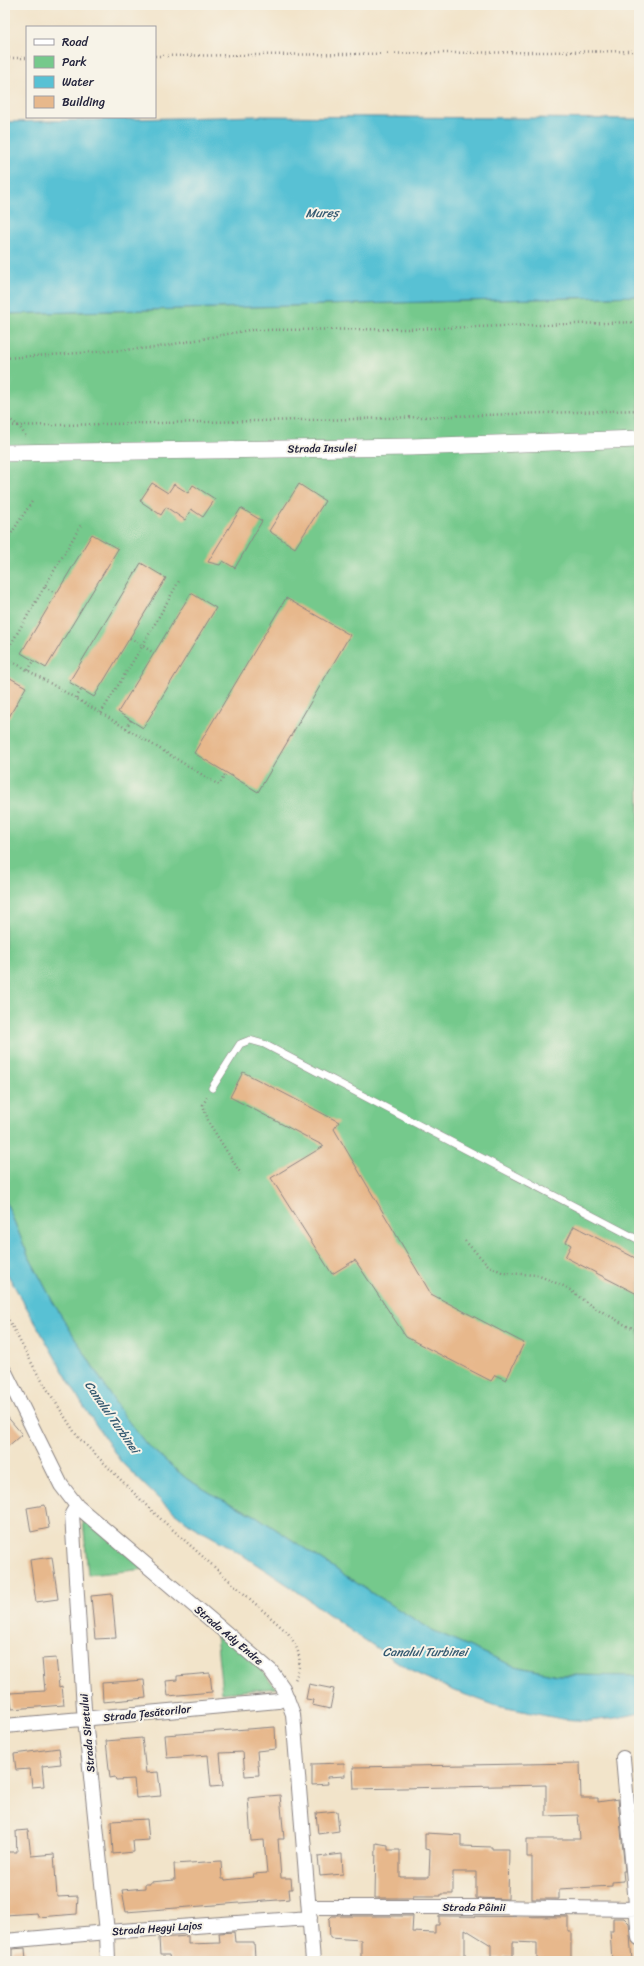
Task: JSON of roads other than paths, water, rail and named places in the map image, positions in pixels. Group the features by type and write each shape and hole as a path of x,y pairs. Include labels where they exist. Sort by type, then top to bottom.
{"street":[{"name":"Strada Insulei","path":"5,453 411,447 639,439"},
{"name":"Strada Ady Endre","path":"7,1381 61,1484 77,1506 270,1671 279,1681 293,1714 313,1961"},
{"name":"Strada Siretului","path":"77,1506 72,1514 85,1719 107,1932 108,1961"},
{"name":"Strada Țesătorilor","path":"5,1726 278,1701 287,1697"},
{"path":"623,1758 638,1909 639,1938"},
{"name":"Strada Pâinii","path":"310,1912 487,1907 638,1909"},
{"name":"Strada Hegyi Lajos","path":"5,1941 310,1912"}],"lane":[{"path":"212,1088 240,1044 250,1040 264,1044 639,1240"}],"water":[{"name":"Mureș","path":"257,116 639,119 639,296 5,314 5,122"},
{"name":"Canalul Turbinei","path":"5,1199 27,1253 54,1304 121,1412 147,1445 187,1479 217,1497 256,1516 373,1594 432,1630 514,1666 557,1675 639,1676 639,1713 616,1718 589,1721 562,1719 497,1706 455,1691 411,1671 353,1632 291,1587 227,1545 192,1526 164,1504 121,1462 82,1404 5,1270"}]}
